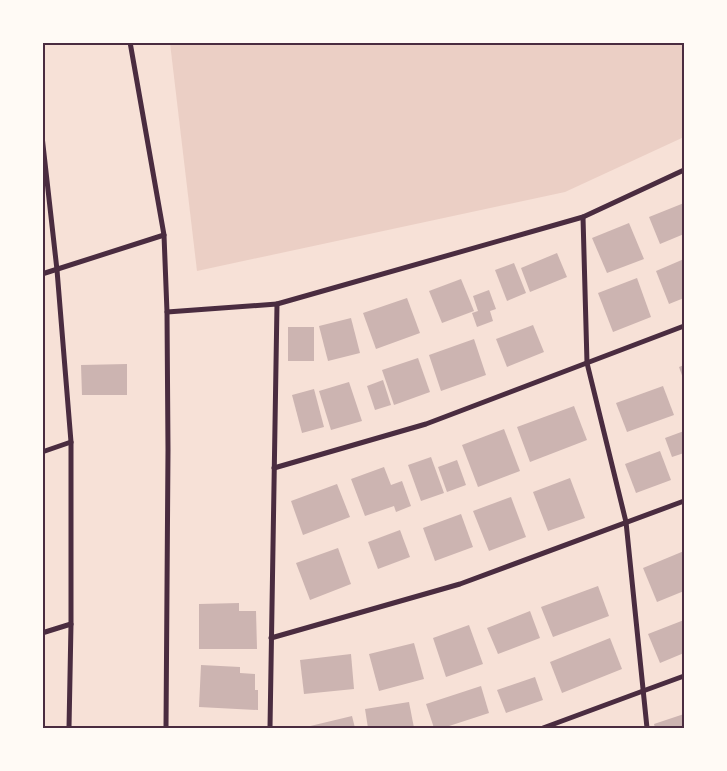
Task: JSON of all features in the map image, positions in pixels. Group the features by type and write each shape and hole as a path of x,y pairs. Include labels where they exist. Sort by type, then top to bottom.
{"street":[{"path":"130,42 164,235 167,312 168,450 166,728"},
{"path":"42,136 57,270 71,442 69,728"},
{"path":"167,312 277,304 583,218 684,170"},
{"path":"583,218 587,363 626,522 647,728"},
{"path":"42,274 164,235"},
{"path":"270,728 277,304"},
{"path":"274,468 426,424 684,326"},
{"path":"42,452 71,442"},
{"path":"271,638 460,584 684,501"},
{"path":"42,633 71,624"},
{"path":"543,728 684,676"}],"shaded area":[{"path":"170,43 684,43 684,137 565,192 197,271"}],"building":[{"path":"684,203 684,234 660,244 649,217"},
{"path":"629,223 644,259 607,273 592,238"},
{"path":"557,253 567,277 530,292 521,268"},
{"path":"684,259 684,298 669,304 656,271"},
{"path":"514,263 526,293 507,301 495,270"},
{"path":"637,278 651,317 613,332 598,293"},
{"path":"461,279 474,311 442,323 429,291"},
{"path":"489,290 496,309 490,311 493,321 477,327 472,313 478,311 473,296"},
{"path":"407,298 420,333 376,349 363,313"},
{"path":"351,318 360,353 328,361 319,326"},
{"path":"533,325 544,352 507,367 496,339"},
{"path":"288,327 314,327 314,361 288,361"},
{"path":"474,339 486,375 441,391 429,355"},
{"path":"418,358 430,392 394,405 382,370"},
{"path":"127,364 127,395 82,395 81,365"},
{"path":"684,365 684,381 679,367"},
{"path":"383,380 391,405 375,410 367,386"},
{"path":"349,382 362,421 331,430 319,391"},
{"path":"663,386 674,415 627,432 616,403"},
{"path":"314,389 324,427 302,433 292,395"},
{"path":"574,406 587,440 530,462 517,427"},
{"path":"504,429 520,471 478,487 462,445"},
{"path":"684,431 684,453 672,457 665,438"},
{"path":"660,451 671,480 636,493 625,464"},
{"path":"431,457 444,493 421,501 408,465"},
{"path":"457,460 466,485 447,492 438,467"},
{"path":"384,467 391,485 402,481 411,506 396,512 394,506 365,516 351,479"},
{"path":"570,478 585,518 548,531 533,492"},
{"path":"337,484 350,517 303,535 291,501"},
{"path":"511,497 526,537 489,551 473,511"},
{"path":"461,514 473,547 435,561 423,528"},
{"path":"400,530 410,557 378,569 368,542"},
{"path":"338,548 351,584 310,600 296,563"},
{"path":"684,551 684,591 657,602 643,568"},
{"path":"598,586 609,616 553,637 541,607"},
{"path":"239,603 239,611 256,611 257,649 199,649 199,604"},
{"path":"530,611 540,638 498,654 487,628"},
{"path":"684,620 684,653 660,663 648,634"},
{"path":"469,625 483,664 446,677 433,638"},
{"path":"610,638 622,669 562,693 550,662"},
{"path":"414,643 424,679 379,691 369,654"},
{"path":"351,654 354,689 304,694 300,660"},
{"path":"201,665 240,667 240,673 255,674 255,690 258,690 258,710 199,707"},
{"path":"535,677 543,700 506,713 497,690"},
{"path":"481,686 489,713 443,728 434,728 426,704"},
{"path":"409,702 414,728 368,728 365,709"},
{"path":"684,714 684,728 655,728 654,724"},
{"path":"352,716 355,728 302,728"}]}
